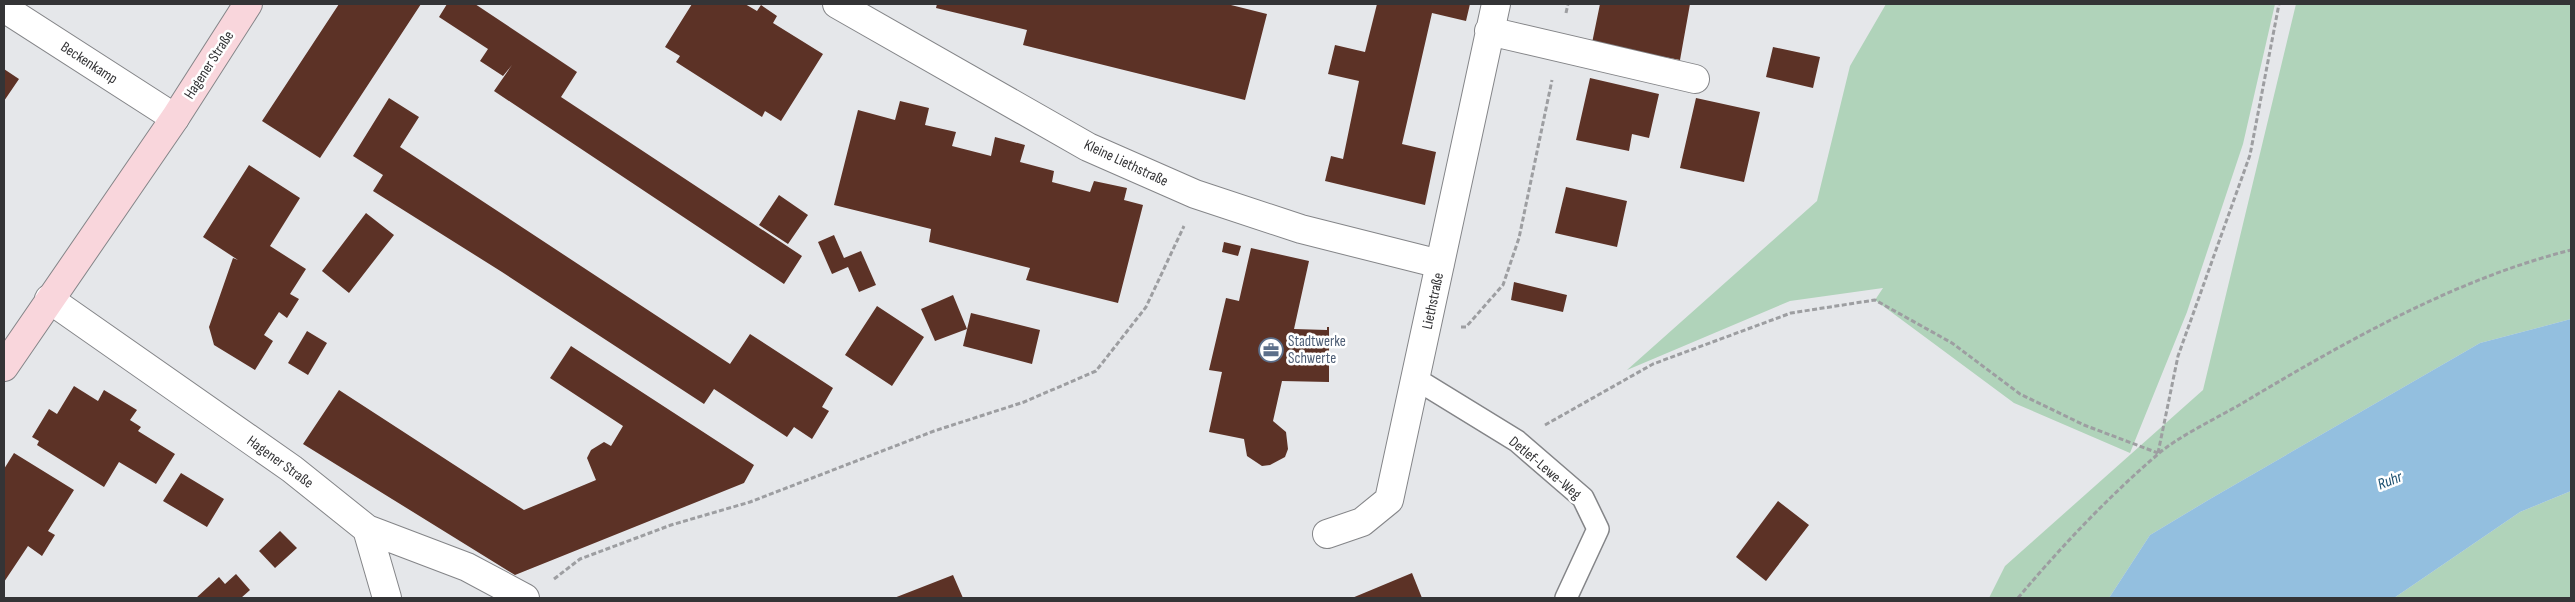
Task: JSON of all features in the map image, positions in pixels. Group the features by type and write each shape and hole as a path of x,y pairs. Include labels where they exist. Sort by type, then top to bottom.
{"main road":[{"name":"Hagener Straße","path":"4,367 175,118 248,4"}],"street":[{"name":"Kleine Liethstraße","path":"837,4 1088,146 1195,194 1302,229 1410,258 1440,264"},
{"name":"Liethstraße","path":"1327,534 1362,522 1389,500 1427,331 1496,4"},
{"name":"Beckenkamp","path":"4,8 175,118"},
{"path":"1489,31 1695,79"},
{"name":"Hagener Straße","path":"49,299 292,468 367,529 467,567 525,598"},
{"path":"367,529 387,598"}],"lane":[{"name":"Detlef-Lewe-Weg","path":"1416,379 1517,442 1583,498 1598,529 1566,598"}],"path":[{"path":"1427,331 1466,327 1503,285 1519,238 1568,4"},
{"path":"2158,453 2178,356 2250,154 2280,4"},
{"path":"551,582 580,559 671,525 750,502 934,431 1024,402 1096,371 1146,307 1184,228 1195,194"},
{"path":"2018,598 2057,552 2158,453 2364,335 2481,278 2540,258 2571,250"},
{"path":"1517,442 1653,364 1791,313 1875,300 1952,343 2020,394 2084,425 2158,453"}],"green space":[{"path":"1886,4 2275,4 2243,144 2187,312 2130,453 2014,403 1875,300 1883,288 1790,301 1627,370 1817,201 1850,66"},
{"path":"2296,4 2571,4 2571,319 2480,343 2150,535 2109,598 1989,598 2005,566 2203,390"},
{"path":"2571,491 2571,598 2394,598 2520,512"}],"water":[{"name":"Ruhr","path":"2571,319 2571,491 2520,512 2394,598 2109,598 2150,535 2480,343"}],"building":[{"path":"339,4 421,4 320,158 262,121"},
{"path":"447,4 475,4 577,72 561,97 802,256 784,284 494,91 512,65 503,76 480,61 488,49 439,17"},
{"path":"692,4 745,4 757,11 761,5 777,16 773,23 823,54 781,121 765,111 762,117 676,62 680,56 665,47"},
{"path":"937,4 1227,4 1267,14 1245,100 1023,45 1027,30 936,8"},
{"path":"1377,4 1470,4 1466,21 1432,13 1402,144 1436,152 1425,205 1325,181 1331,156 1343,159 1359,81 1328,74 1335,45 1365,52"},
{"path":"1600,4 1690,4 1680,60 1592,43"},
{"path":"1773,47 1820,57 1813,88 1766,77"},
{"path":"4,69 19,79 4,101"},
{"path":"1590,78 1659,94 1649,138 1632,134 1629,151 1576,140"},
{"path":"389,98 419,117 400,147 730,364 750,334 833,388 822,407 829,411 812,439 794,427 787,437 714,389 704,404 502,272 373,191 383,175 353,156"},
{"path":"1696,98 1760,112 1744,182 1680,168"},
{"path":"900,101 929,108 925,125 956,132 952,146 991,156 995,137 1025,145 1020,162 1054,171 1052,182 1090,192 1094,181 1127,188 1124,200 1143,205 1118,303 1026,280 1030,268 929,242 931,229 834,205 858,110 895,120"},
{"path":"249,165 300,198 270,246 306,269 290,294 299,299 287,318 279,312 264,335 273,341 255,370 214,345 209,327 233,258 238,260 203,237"},
{"path":"1566,187 1627,201 1617,247 1555,233"},
{"path":"779,195 808,215 788,244 759,225"},
{"path":"366,213 394,235 349,293 322,271"},
{"path":"834,235 844,258 861,251 876,285 859,292 848,267 832,274 818,242"},
{"path":"1224,242 1241,246 1238,256 1222,252"},
{"name":"Stadtwerke Schwerte","path":"1251,248 1309,261 1294,329 1327,330 1327,327 1329,327 1329,382 1282,381 1273,421 1286,432 1288,449 1285,457 1270,465 1262,466 1247,456 1244,439 1209,432 1222,372 1209,370 1226,298 1239,301"},
{"path":"1514,282 1567,295 1563,312 1511,300"},
{"path":"953,295 967,329 935,341 921,309"},
{"path":"877,306 924,337 892,386 845,355"},
{"path":"971,313 1040,330 1032,364 963,346"},
{"path":"307,331 327,343 308,375 288,363"},
{"path":"571,346 754,465 744,483 515,575 303,444 339,390 524,510 596,480 587,458 591,450 604,442 611,446 623,426 550,378"},
{"path":"74,386 98,401 104,390 137,410 130,420 141,427 138,431 175,454 156,484 119,462 104,487 37,445 39,441 32,437 49,409 57,414"},
{"path":"14,453 74,490 48,531 55,535 42,556 28,546 4,582 4,469"},
{"path":"181,473 224,499 207,527 163,501"},
{"path":"1778,501 1809,525 1766,581 1736,557"},
{"path":"280,531 297,548 275,568 259,551"},
{"path":"1412,573 1422,598 1352,598"},
{"path":"236,574 250,590 241,598 196,598 219,577 225,584"},
{"path":"953,575 963,598 894,598"}],"place":[{"name":"Stadtwerke Schwerte","path":"1271,350"}]}
